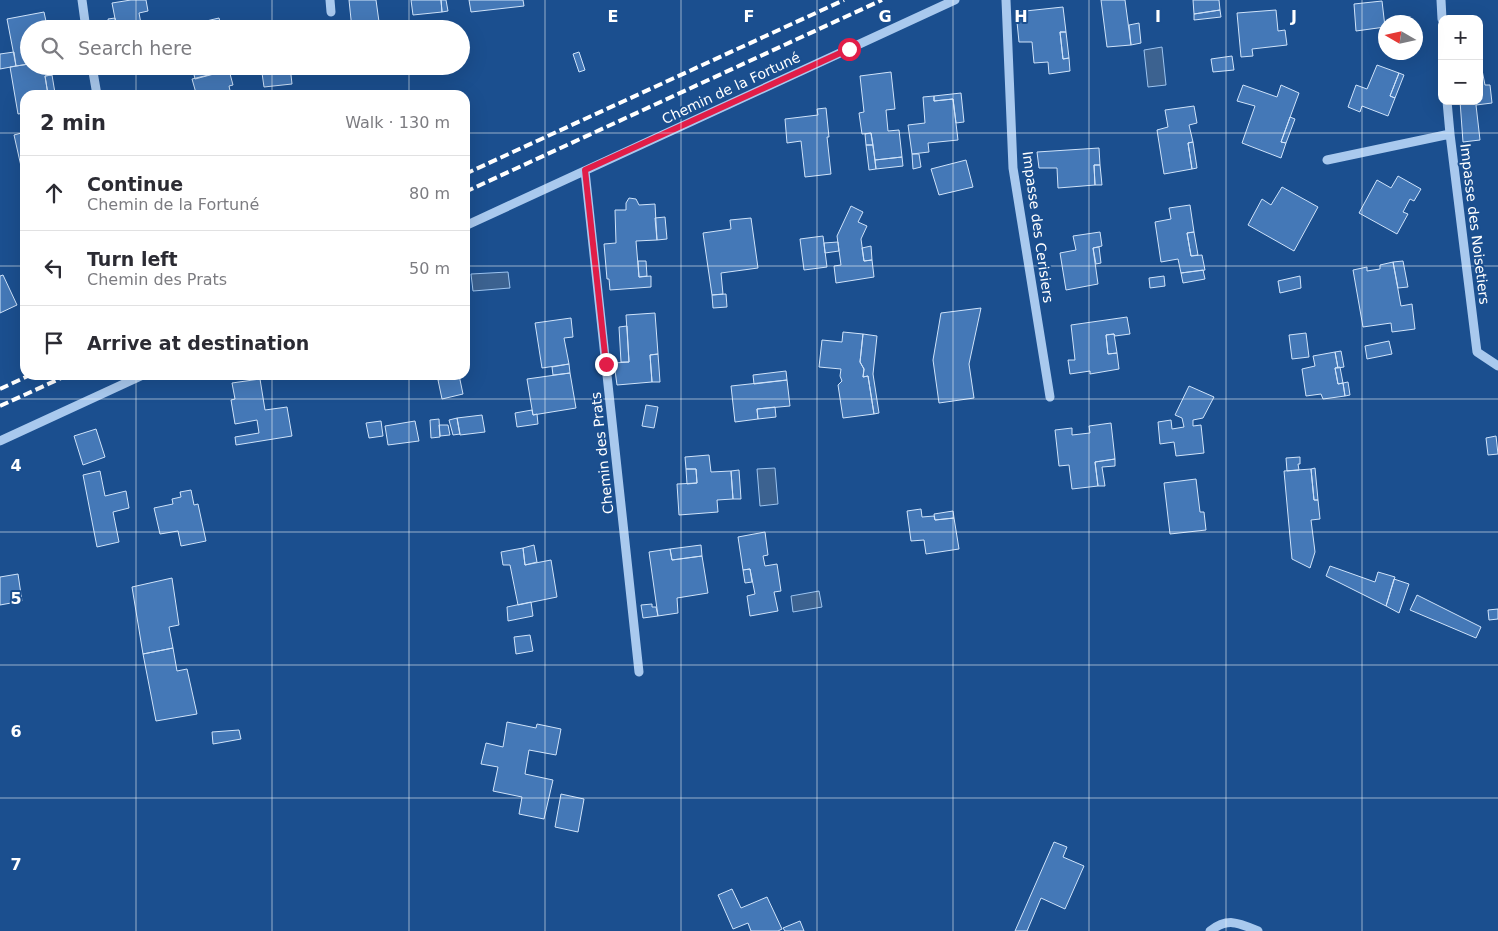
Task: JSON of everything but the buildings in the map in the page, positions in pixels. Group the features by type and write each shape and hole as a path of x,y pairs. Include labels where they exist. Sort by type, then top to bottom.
{"street":[{"path":"82,0 85,20"},
{"path":"330,0 331,12"},
{"name":"Chemin de la Fortuné","path":"470,224 955,0"},
{"name":"Impasse des Cerisiers","path":"1006,0 1013,168 1050,397"},
{"path":"1441,0 1442,15"},
{"path":"94,75 96,90"},
{"name":"Impasse des Noisetiers","path":"1448,105 1450,134 1477,352 1498,366"},
{"name":"Impasse des Noisetiers","path":"1327,160 1450,134"},
{"name":"Chemin des Prats","path":"585,170 639,672"},
{"path":"0,441 132,380"},
{"path":"1210,931 1228,922 1239,923 1258,931"}],"water":[{"path":"1162,47 1166,85 1148,87 1144,50"},
{"path":"508,272 510,288 473,291 471,274"},
{"path":"775,468 778,504 760,506 757,469"},
{"path":"819,591 822,607 793,612 791,596"}],"railway":[{"path":"470,172 844,0"},
{"path":"470,190 882,0"},
{"path":"0,389 20,380"},
{"path":"0,406 57,380"}],"route":[{"path":"606,364 585,170 849,49"}]}
